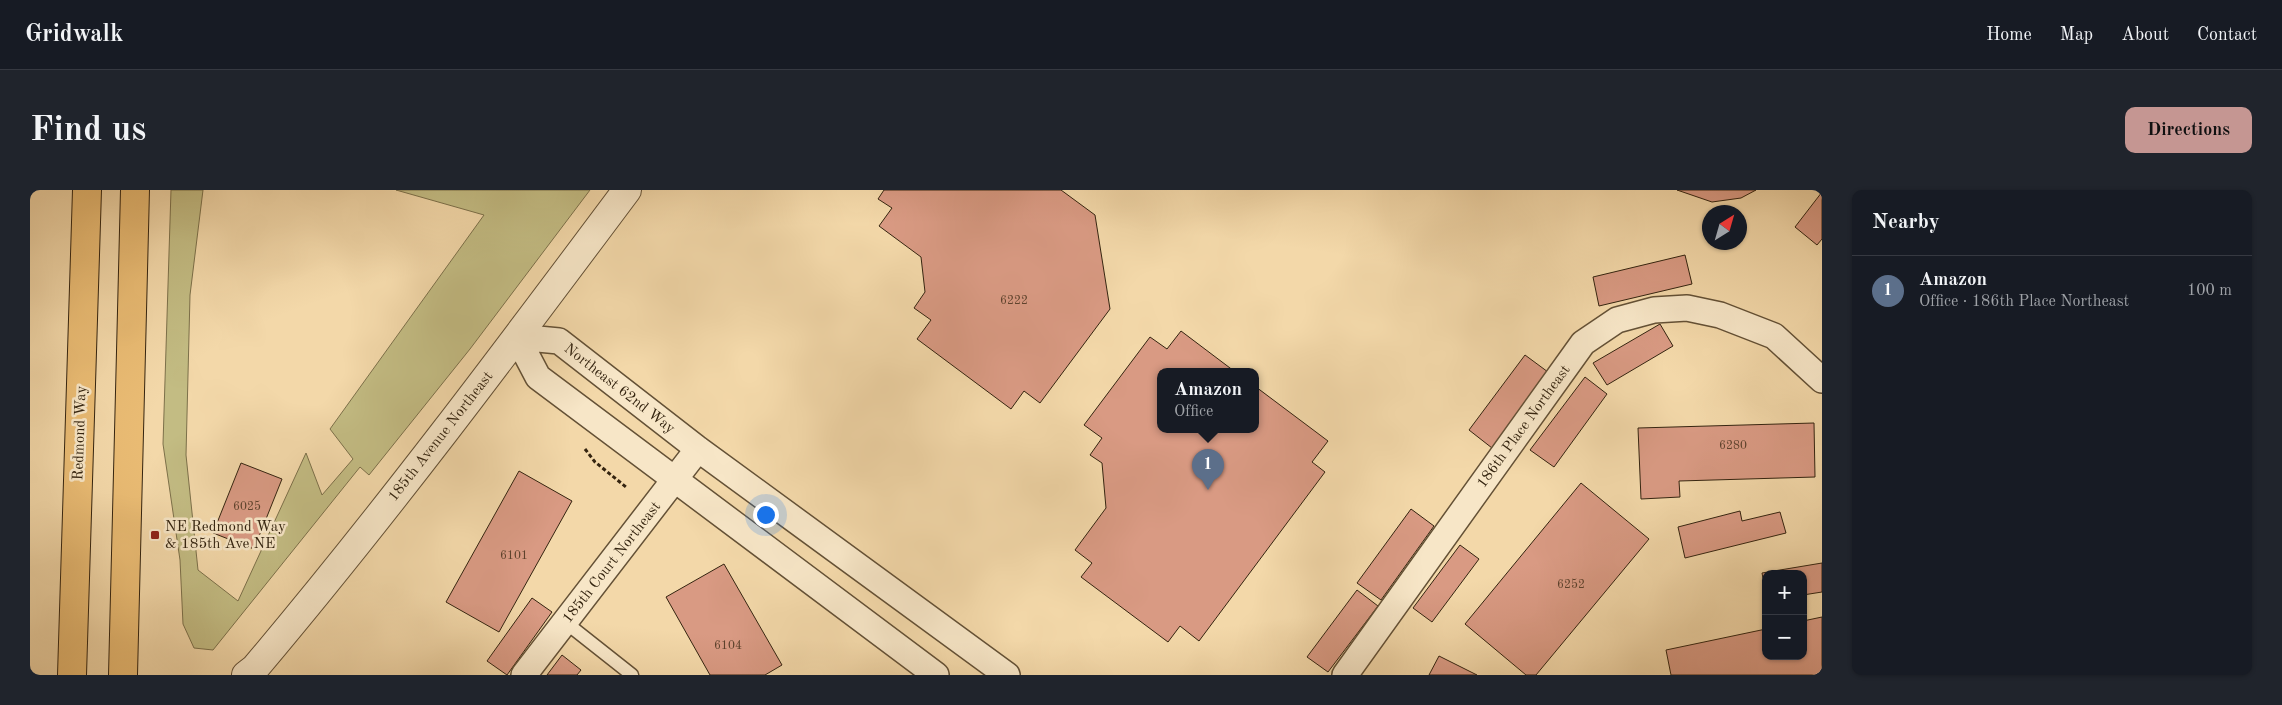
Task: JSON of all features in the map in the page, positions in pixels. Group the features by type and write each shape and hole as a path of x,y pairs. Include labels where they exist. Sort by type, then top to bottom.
{"main road":[{"name":"Redmond Way","path":"72,675 87,190"},
{"path":"123,675 135,190"}],"street":[{"name":"185th Avenue Northeast","path":"246,675 255,668 301,613 517,337 627,190"},
{"name":"186th Place Northeast","path":"1345,675 1583,343 1617,320 1654,310 1687,308 1720,315 1774,336 1822,380"},
{"name":"Northeast 62nd Way","path":"517,337 559,342 698,449 1007,675"},
{"path":"517,337 538,377 936,675"},
{"name":"185th Court Northeast","path":"524,675 698,449"}],"lane":[{"path":"565,622 632,675"}],"shaded area":[{"path":"171,190 203,190 190,295 186,455 198,570 238,601 306,453 322,495 353,459 330,429 484,215 396,190 590,190 470,349 369,475 360,467 213,650 194,648 183,624 180,560 163,444"}],"building":[{"path":"884,190 1061,190 1095,215 1110,309 1040,403 1024,391 1011,409 917,339 931,320 914,308 925,292 921,257 879,226 892,208 878,199"},
{"path":"1677,190 1756,190 1741,198 1712,202"},
{"path":"1822,192 1822,239 1817,245 1795,227"},
{"path":"1685,255 1692,284 1599,306 1593,277"},
{"path":"1660,324 1673,346 1607,385 1593,363"},
{"path":"1181,331 1230,368 1157,368 1157,433 1259,433 1259,389 1328,441 1312,462 1325,472 1199,641 1180,626 1168,642 1081,577 1092,563 1075,550 1106,508 1102,463 1090,455 1102,438 1084,425 1150,337 1167,349"},
{"path":"1525,355 1548,372 1492,448 1469,430"},
{"path":"1585,377 1607,394 1554,467 1530,450"},
{"path":"1814,423 1815,477 1679,481 1680,497 1641,499 1638,428"},
{"path":"241,463 282,479 254,549 213,533"},
{"path":"519,471 572,501 499,632 446,602"},
{"path":"1581,483 1649,539 1536,675 1526,675 1465,624"},
{"path":"1411,509 1434,526 1381,600 1357,583"},
{"path":"1740,511 1742,521 1780,512 1786,533 1685,558 1678,527"},
{"path":"1460,545 1479,559 1432,622 1413,608"},
{"path":"1822,563 1822,592 1807,594 1807,570 1780,570"},
{"path":"724,564 782,665 765,675 710,675 666,597"},
{"path":"1357,590 1378,606 1328,672 1307,657"},
{"path":"532,598 552,612 507,675 487,661"},
{"path":"1822,617 1822,675 1671,675 1666,650 1762,630 1762,660 1807,660 1807,620"},
{"path":"562,655 581,670 577,675 547,675"},
{"path":"1439,656 1477,675 1429,675"}],"place":[{"name":"Amazon","path":"1208,490"},
{"name":"NE Redmond Way & 185th Ave NE","path":"155,535"}]}
